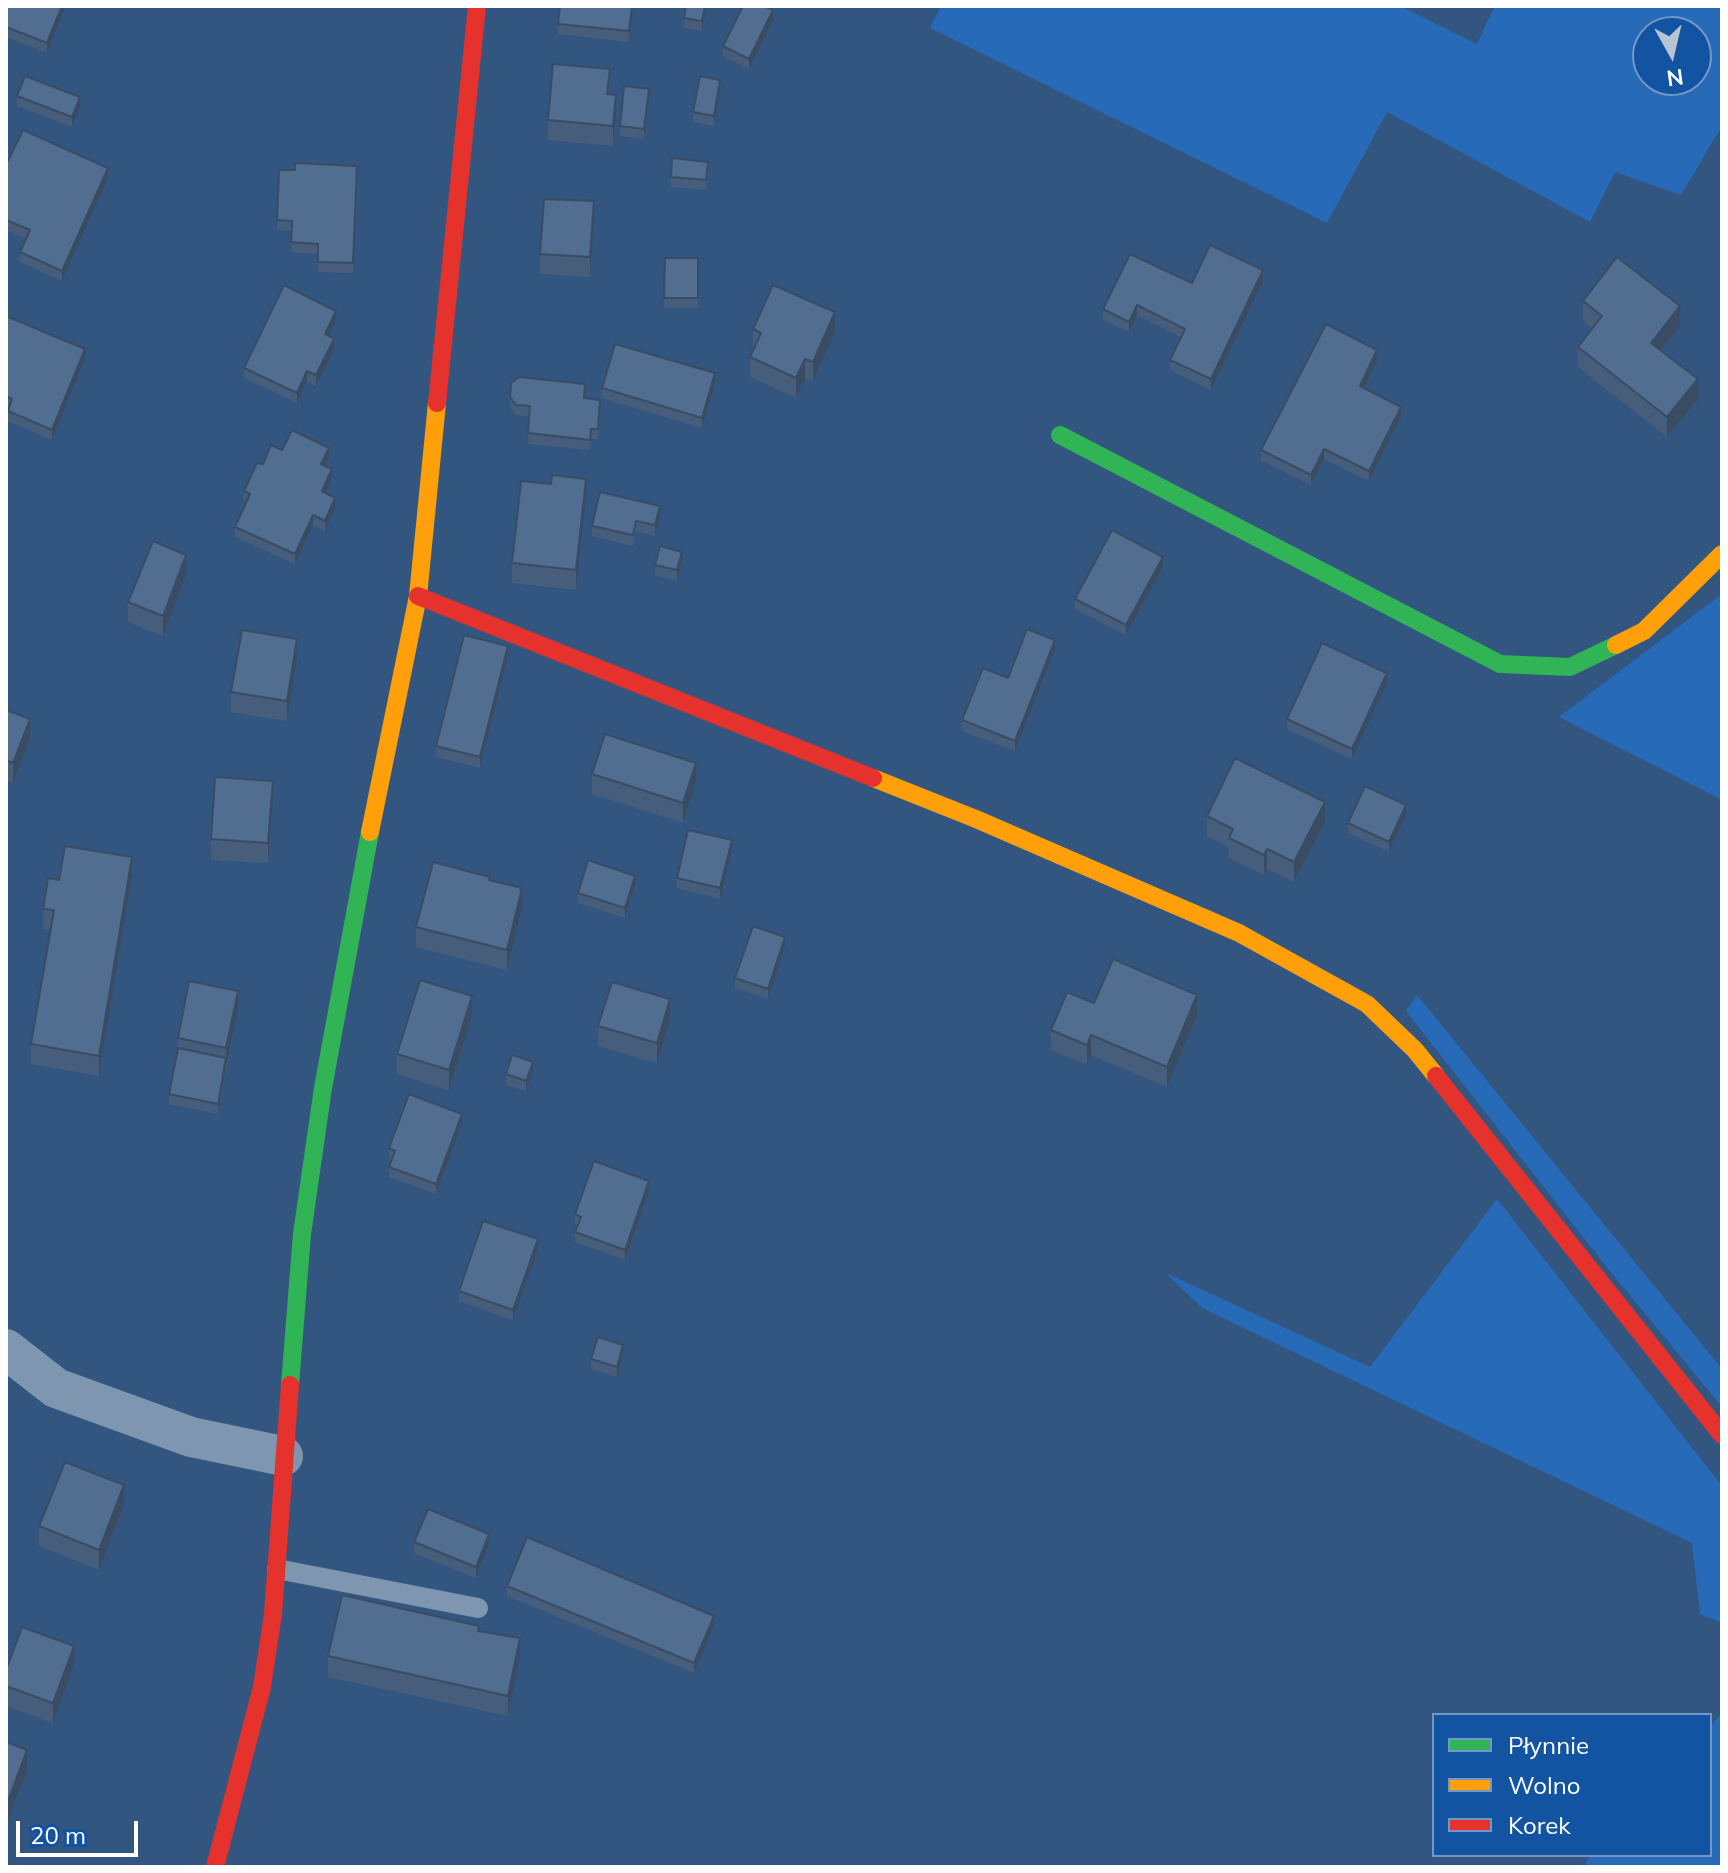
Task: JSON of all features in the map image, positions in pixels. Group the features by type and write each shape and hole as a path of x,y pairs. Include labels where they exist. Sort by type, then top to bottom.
{"street":[{"path":"215,1867 262,1687 277,1569 283,1456 302,1234 351,926 418,596 477,6"},
{"path":"1060,435 1500,664 1570,667 1644,631 1722,554"},
{"path":"418,596 1005,832 1239,933 1367,1004 1415,1050 1722,1435"},
{"path":"6,1349 56,1388 191,1437 283,1456"}],"lane":[{"path":"277,1569 478,1608"}],"shaded area":[{"path":"941,6 1400,6 1477,44 1495,6 1722,6 1722,126 1681,195 1615,172 1590,222 1387,112 1327,223 930,28"},
{"path":"1722,594 1722,800 1559,717"},
{"path":"1417,995 1722,1369 1722,1407 1602,1261 1406,1011"},
{"path":"1497,1199 1722,1486 1722,1623 1700,1614 1692,1543 1202,1308 1166,1273 1370,1367"},
{"path":"1722,1713 1722,1867 1586,1867 1589,1857 1712,1857 1712,1724"}],"building":[{"path":"6,6 62,6 47,43 6,27"},
{"path":"560,6 632,6 629,31 558,24"},
{"path":"686,6 705,6 702,21 684,18"},
{"path":"743,6 764,6 773,10 749,59 723,46"},
{"path":"553,64 610,69 607,94 616,95 613,126 548,120"},
{"path":"25,76 80,97 72,117 17,96"},
{"path":"700,76 720,80 714,116 693,112"},
{"path":"624,86 649,89 644,129 620,126"},
{"path":"23,130 108,168 62,271 20,252 30,230 6,220 6,165"},
{"path":"672,158 708,162 706,180 671,177"},
{"path":"295,163 357,166 353,263 318,262 318,244 291,242 292,221 277,220 279,170 295,170"},
{"path":"544,199 594,201 590,257 540,254"},
{"path":"1210,245 1263,270 1211,379 1170,360 1185,329 1137,305 1129,322 1103,309 1130,254 1192,283"},
{"path":"1617,257 1680,306 1651,343 1698,379 1667,417 1578,347 1602,316 1583,301"},
{"path":"665,258 698,258 698,298 664,298"},
{"path":"284,285 336,311 325,334 334,339 316,375 307,371 297,393 244,368"},
{"path":"773,285 835,312 813,362 805,359 796,378 750,357 761,333 753,329"},
{"path":"6,316 85,349 52,430 8,411 12,399 6,396"},
{"path":"1326,324 1377,350 1360,386 1401,407 1369,471 1324,449 1311,475 1261,450"},
{"path":"615,344 715,373 702,418 602,388"},
{"path":"519,377 585,384 584,398 600,400 598,429 591,429 590,440 528,433 530,406 516,405 510,397 511,383"},
{"path":"292,430 329,448 321,464 332,469 322,491 335,498 325,521 313,515 295,554 235,527 250,494 244,491 257,463 263,464 271,445 282,450"},
{"path":"552,475 586,479 576,570 512,563 521,481 551,484"},
{"path":"600,492 660,506 655,525 636,521 633,535 592,526"},
{"path":"1112,530 1163,557 1126,625 1075,599"},
{"path":"153,541 186,555 163,616 128,602"},
{"path":"660,546 682,552 677,570 655,565"},
{"path":"1027,629 1055,640 1015,741 962,720 983,668 1008,678"},
{"path":"242,630 297,639 287,701 231,692"},
{"path":"464,635 508,646 480,757 436,746"},
{"path":"1322,643 1387,673 1352,749 1287,719"},
{"path":"6,710 30,719 13,763 6,760"},
{"path":"605,734 696,763 683,803 592,774"},
{"path":"1235,758 1325,802 1294,862 1267,849 1264,855 1229,838 1233,829 1207,816"},
{"path":"215,777 273,781 268,843 211,839"},
{"path":"1365,786 1406,805 1389,842 1348,823"},
{"path":"688,830 732,840 720,888 677,878"},
{"path":"65,846 132,857 99,1056 31,1044 54,910 43,909 48,878 59,880"},
{"path":"588,860 635,876 625,908 578,893"},
{"path":"433,862 522,888 507,950 416,927"},
{"path":"753,926 785,937 768,989 735,978"},
{"path":"1113,959 1197,995 1167,1067 1091,1035 1087,1045 1051,1030 1067,992 1094,1003"},
{"path":"420,980 472,996 449,1070 397,1054"},
{"path":"189,981 238,991 226,1048 178,1038"},
{"path":"612,982 670,999 657,1043 598,1026"},
{"path":"178,1048 226,1058 218,1104 169,1094"},
{"path":"512,1055 533,1062 526,1081 506,1074"},
{"path":"409,1094 462,1114 436,1184 389,1167 395,1151 389,1148"},
{"path":"594,1161 649,1181 625,1250 575,1232 581,1217 575,1214"},
{"path":"483,1221 538,1239 513,1310 459,1291"},
{"path":"598,1337 623,1345 617,1367 591,1359"},
{"path":"65,1462 124,1485 99,1550 39,1526"},
{"path":"428,1509 489,1534 476,1567 414,1542"},
{"path":"527,1537 714,1616 694,1663 507,1586"},
{"path":"342,1595 479,1626 478,1631 520,1638 508,1696 328,1656"},
{"path":"22,1627 74,1646 53,1703 6,1686 6,1670"},
{"path":"6,1742 27,1750 6,1806"}],"traffic: fast":[{"path":"1060,435 1500,664 1570,667 1616,645"},
{"path":"290,1385 302,1234 323,1088 370,832"}],"traffic: slow":[{"path":"370,832 418,596 437,403"},
{"path":"1616,645 1644,631 1722,554"},
{"path":"873,778 976,819 1239,933 1367,1004 1415,1050 1436,1076"}],"traffic: jam":[{"path":"437,403 477,6"},
{"path":"418,596 873,778"},
{"path":"1436,1076 1722,1435"},
{"path":"215,1867 262,1687 273,1614 290,1385"}]}
